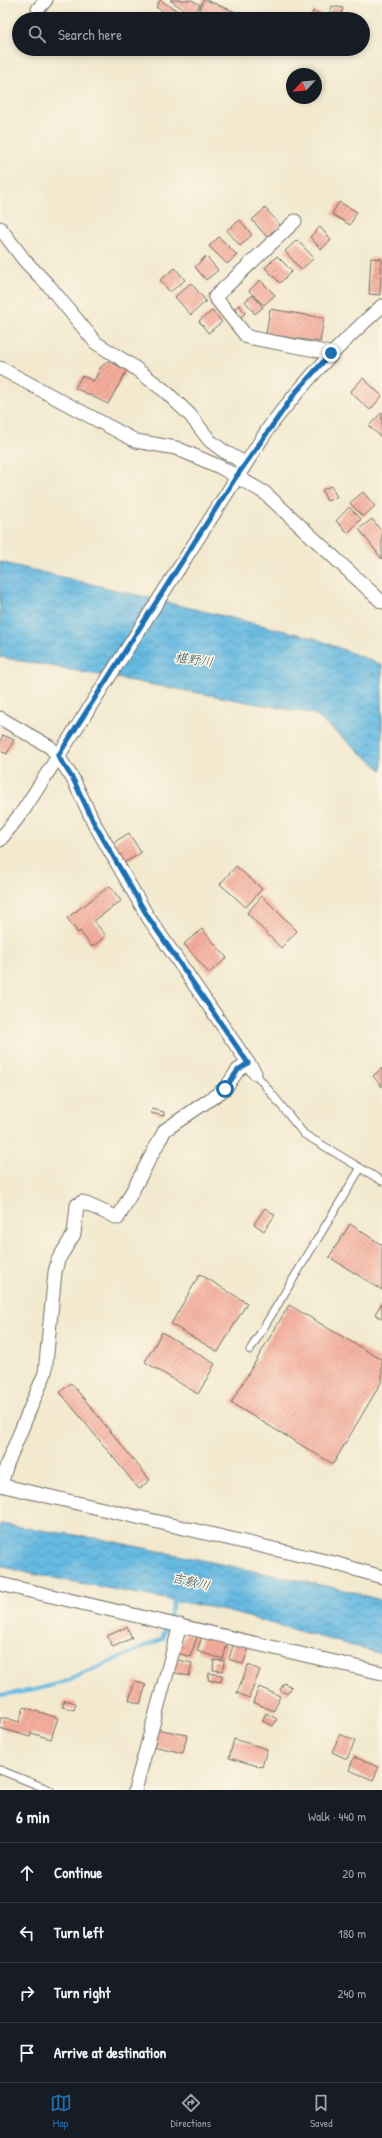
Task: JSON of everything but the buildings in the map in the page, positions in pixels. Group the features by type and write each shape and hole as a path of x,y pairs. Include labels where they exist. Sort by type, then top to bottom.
{"street":[{"path":"295,221 214,297 247,337 331,353"},
{"path":"0,228 25,261 50,287 96,343 131,365 165,391 190,415 210,440 225,452 245,463"},
{"path":"0,840 23,810 67,743 245,463 296,392 331,353 382,306"},
{"path":"0,368 136,441 176,448 220,467 264,493 382,602"},
{"path":"0,718 50,747 58,756 73,779 94,823 148,917 251,1068 238,1070 225,1089 165,1130 118,1218 82,1202 78,1204 74,1234 58,1260 55,1272 45,1373 0,1485 334,1563 382,1577"},
{"path":"0,1584 382,1673"},
{"path":"136,1790 178,1625"}],"lane":[{"path":"251,1068 304,1134 382,1182"},
{"path":"250,1350 360,1168"},
{"path":"0,1770 50,1790"}],"water":[{"name":"椹野川","path":"0,562 314,638 382,665 382,770 314,714 0,657"},
{"name":"吉敷川","path":"0,1524 101,1539 354,1592 382,1601 382,1654 219,1609 37,1575 0,1566"}],"waterway":[{"path":"0,1695 34,1690 64,1682 162,1639 176,1596"}],"route":[{"path":"225,1089 238,1070 248,1063 148,917 94,823 73,779 58,756 270,426 296,392 331,353"}]}
